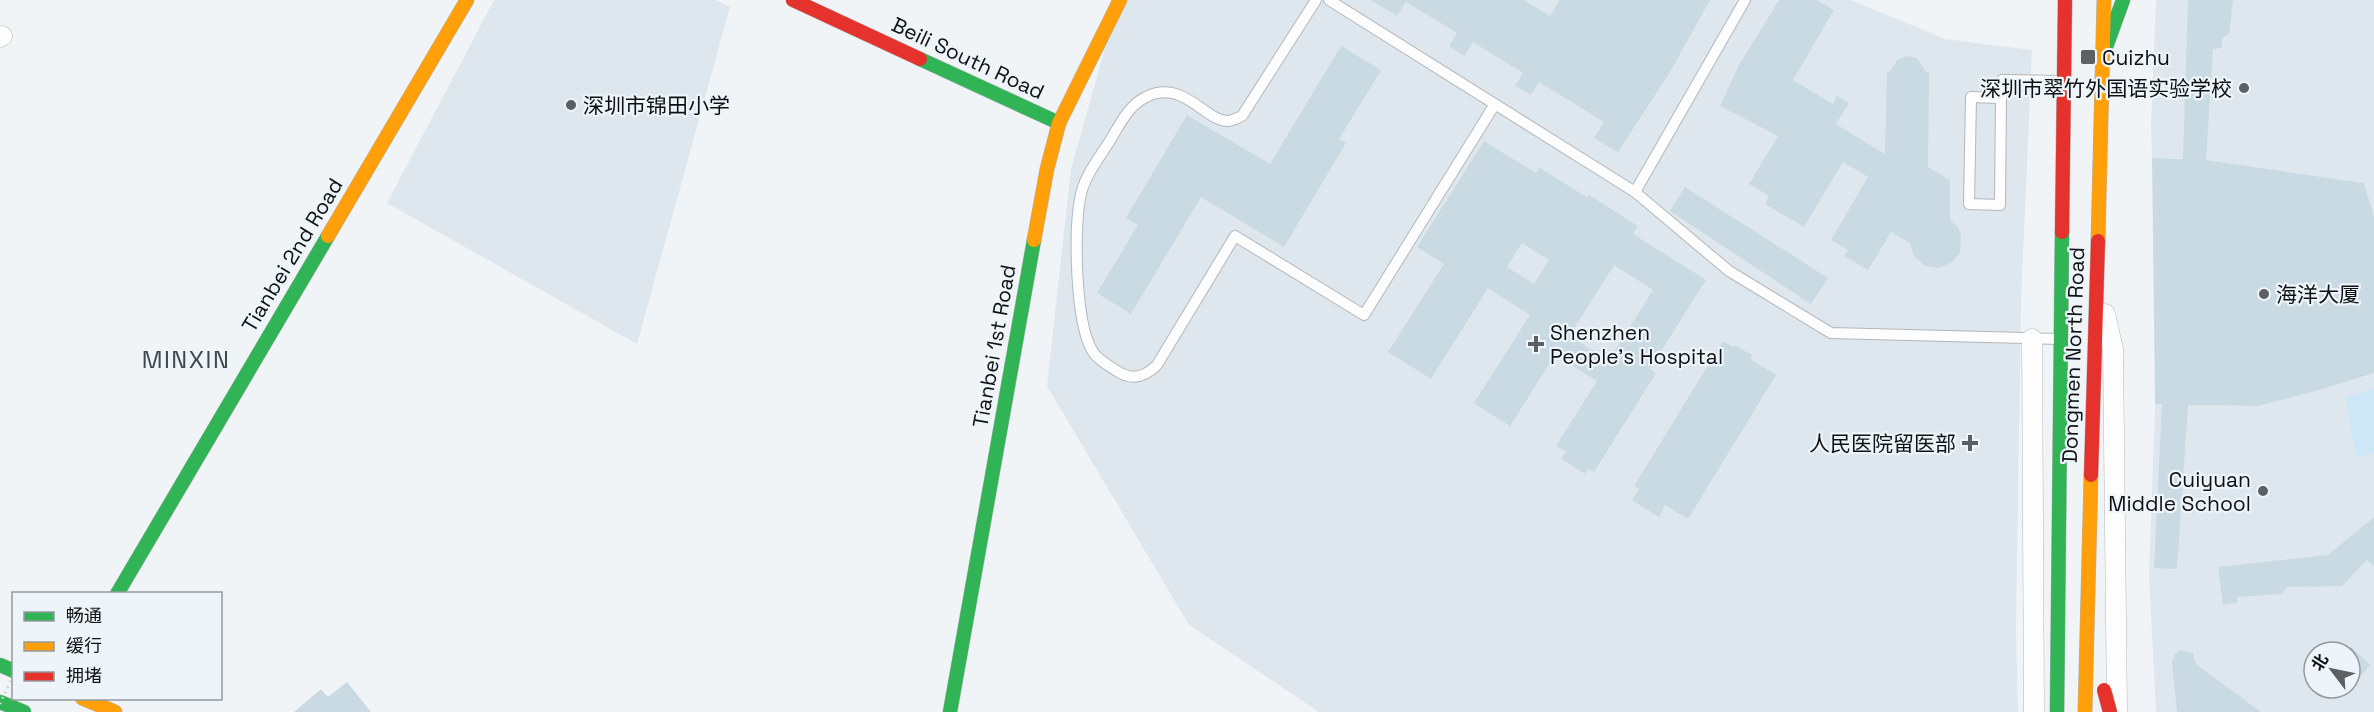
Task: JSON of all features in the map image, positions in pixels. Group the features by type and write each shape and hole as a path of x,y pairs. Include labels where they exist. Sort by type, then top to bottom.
{"main road":[{"name":"Tianbei 2nd Road","path":"118,592 467,0"},
{"name":"Beili South Road","path":"793,0 1059,123"},
{"name":"Tianbei 1st Road","path":"950,712 1047,169 1059,123 1120,0"},
{"name":"Dongmen North Road","path":"2057,712 2065,0"},
{"name":"Dongmen North Road","path":"2085,712 2104,0"},
{"path":"2103,54 2115,27 2123,0"},
{"path":"2090,513 2101,543 2106,569 2111,704"},
{"path":"85,700 109,707"},
{"path":"0,703 24,712"}],"street":[{"path":"2096,275 2114,349 2111,704"},
{"path":"2032,339 2036,703"}],"lane":[{"path":"1316,0 1242,116 1228,121 1172,93 1158,93 1145,97 1125,116 1086,179 1080,195 1078,212 1079,299 1089,345 1094,354 1125,377 1149,373 1157,365 1235,236 1364,315 1495,104"},
{"path":"1329,0 1635,192 1729,271 1831,333 2061,340"},
{"path":"1635,192 1745,0"},
{"path":"2001,98 1971,97 1969,204 2000,205 2002,80 2064,81"}],"path":[{"path":"0,703 12,676"}],"shaded area":[{"name":"深圳市锦田小学","path":"494,0 716,0 730,7 637,344 387,203"},
{"name":"Shenzhen People's Hospital","path":"1129,0 1851,0 1945,39 2032,50 2021,301 2016,628 2018,712 1319,712 1189,625 1047,386 1071,169 1107,41"},
{"name":"深圳市翠竹外国语实验学校","path":"2156,0 2374,0 2374,216 2364,183 2199,159 2152,158 2151,125"},
{"name":"Cuiyuan Middle School","path":"2374,373 2374,712 2156,712 2149,575 2155,404 2258,406"},
{"path":"2374,389 2374,453 2356,457 2345,396"}],"building":[{"path":"1371,0 1524,0 1550,16 1560,0 1710,0 1670,72 1618,152 1594,138 1604,122 1539,82 1531,95 1515,86 1523,73 1473,42 1464,56 1449,46 1457,33 1406,2 1397,16"},
{"path":"1779,0 1817,0 1834,10 1793,80 1833,104 1837,96 1849,103 1836,124 1885,154 1887,72 1890,72 1897,60 1907,56 1917,58 1929,73 1928,167 1950,180 1950,220 1958,227 1961,236 1960,253 1951,263 1939,268 1925,266 1914,256 1910,243 1891,232 1868,270 1844,256 1848,250 1831,240 1868,177 1843,162 1804,227 1765,204 1769,196 1749,184 1778,136 1720,106 1739,65"},
{"name":"海洋大厦","path":"2188,0 2233,0 2229,34 2222,38 2222,48 2213,49 2206,160 2364,183 2374,216 2374,373 2258,406 2188,405 2177,569 2154,568 2162,404 2155,404 2152,158 2183,159"},
{"path":"1341,46 1381,70 1339,139 1346,143 1284,247 1201,197 1131,314 1097,293 1138,225 1126,218 1187,115 1270,164"},
{"path":"1484,141 1536,173 1539,167 1588,198 1589,195 1638,226 1633,234 1706,280 1650,369 1656,373 1594,472 1588,469 1585,474 1561,459 1566,452 1556,446 1597,381 1555,355 1510,426 1474,403 1530,315 1488,288 1431,379 1388,352 1444,264 1417,247","holes":["1522,243 1549,260 1534,284 1507,267","1614,265 1653,290 1609,360 1569,336"]},
{"path":"1685,187 1828,278 1811,304 1670,211"},
{"path":"1723,341 1752,355 1750,359 1776,375 1688,519 1665,505 1659,517 1632,500 1639,489 1634,486"},
{"path":"2374,517 2374,566 2367,560 2342,586 2287,587 2282,594 2237,597 2237,603 2223,605 2218,567 2328,555"},
{"path":"2181,650 2193,653 2196,664 2261,712 2177,712 2172,662 2175,654"},
{"path":"2362,657 2370,665 2362,675"},
{"path":"347,682 371,712 294,712 321,689 328,697"}],"traffic: fast":[{"path":"2106,47 2123,0"},
{"path":"920,59 1059,123"},
{"path":"2057,712 2062,232"},
{"path":"118,592 328,236"},
{"path":"950,712 1034,240"},
{"path":"0,665 12,670"},
{"path":"0,702 24,712"}],"traffic: slow":[{"path":"328,236 467,0"},
{"path":"1034,240 1047,169 1059,123 1120,0"},
{"path":"2098,241 2104,0"},
{"path":"2085,712 2091,475"},
{"path":"87,700 115,712"}],"traffic: jam":[{"path":"793,0 920,59"},
{"path":"2062,232 2065,0"},
{"path":"2091,475 2098,241"},
{"path":"2104,690 2110,712"}],"place":[{"name":"Cuizhu","path":"2088,57"},
{"name":"深圳市翠竹外国语实验学校","path":"2244,88"},
{"name":"深圳市锦田小学","path":"571,105"},
{"name":"海洋大厦","path":"2264,294"},
{"name":"Shenzhen People's Hospital","path":"1536,344"},
{"name":"人民医院留医部","path":"1970,443"},
{"name":"Cuiyuan Middle School","path":"2263,491"}],"district":[{"name":"MINXIN","path":"186,359"}]}
